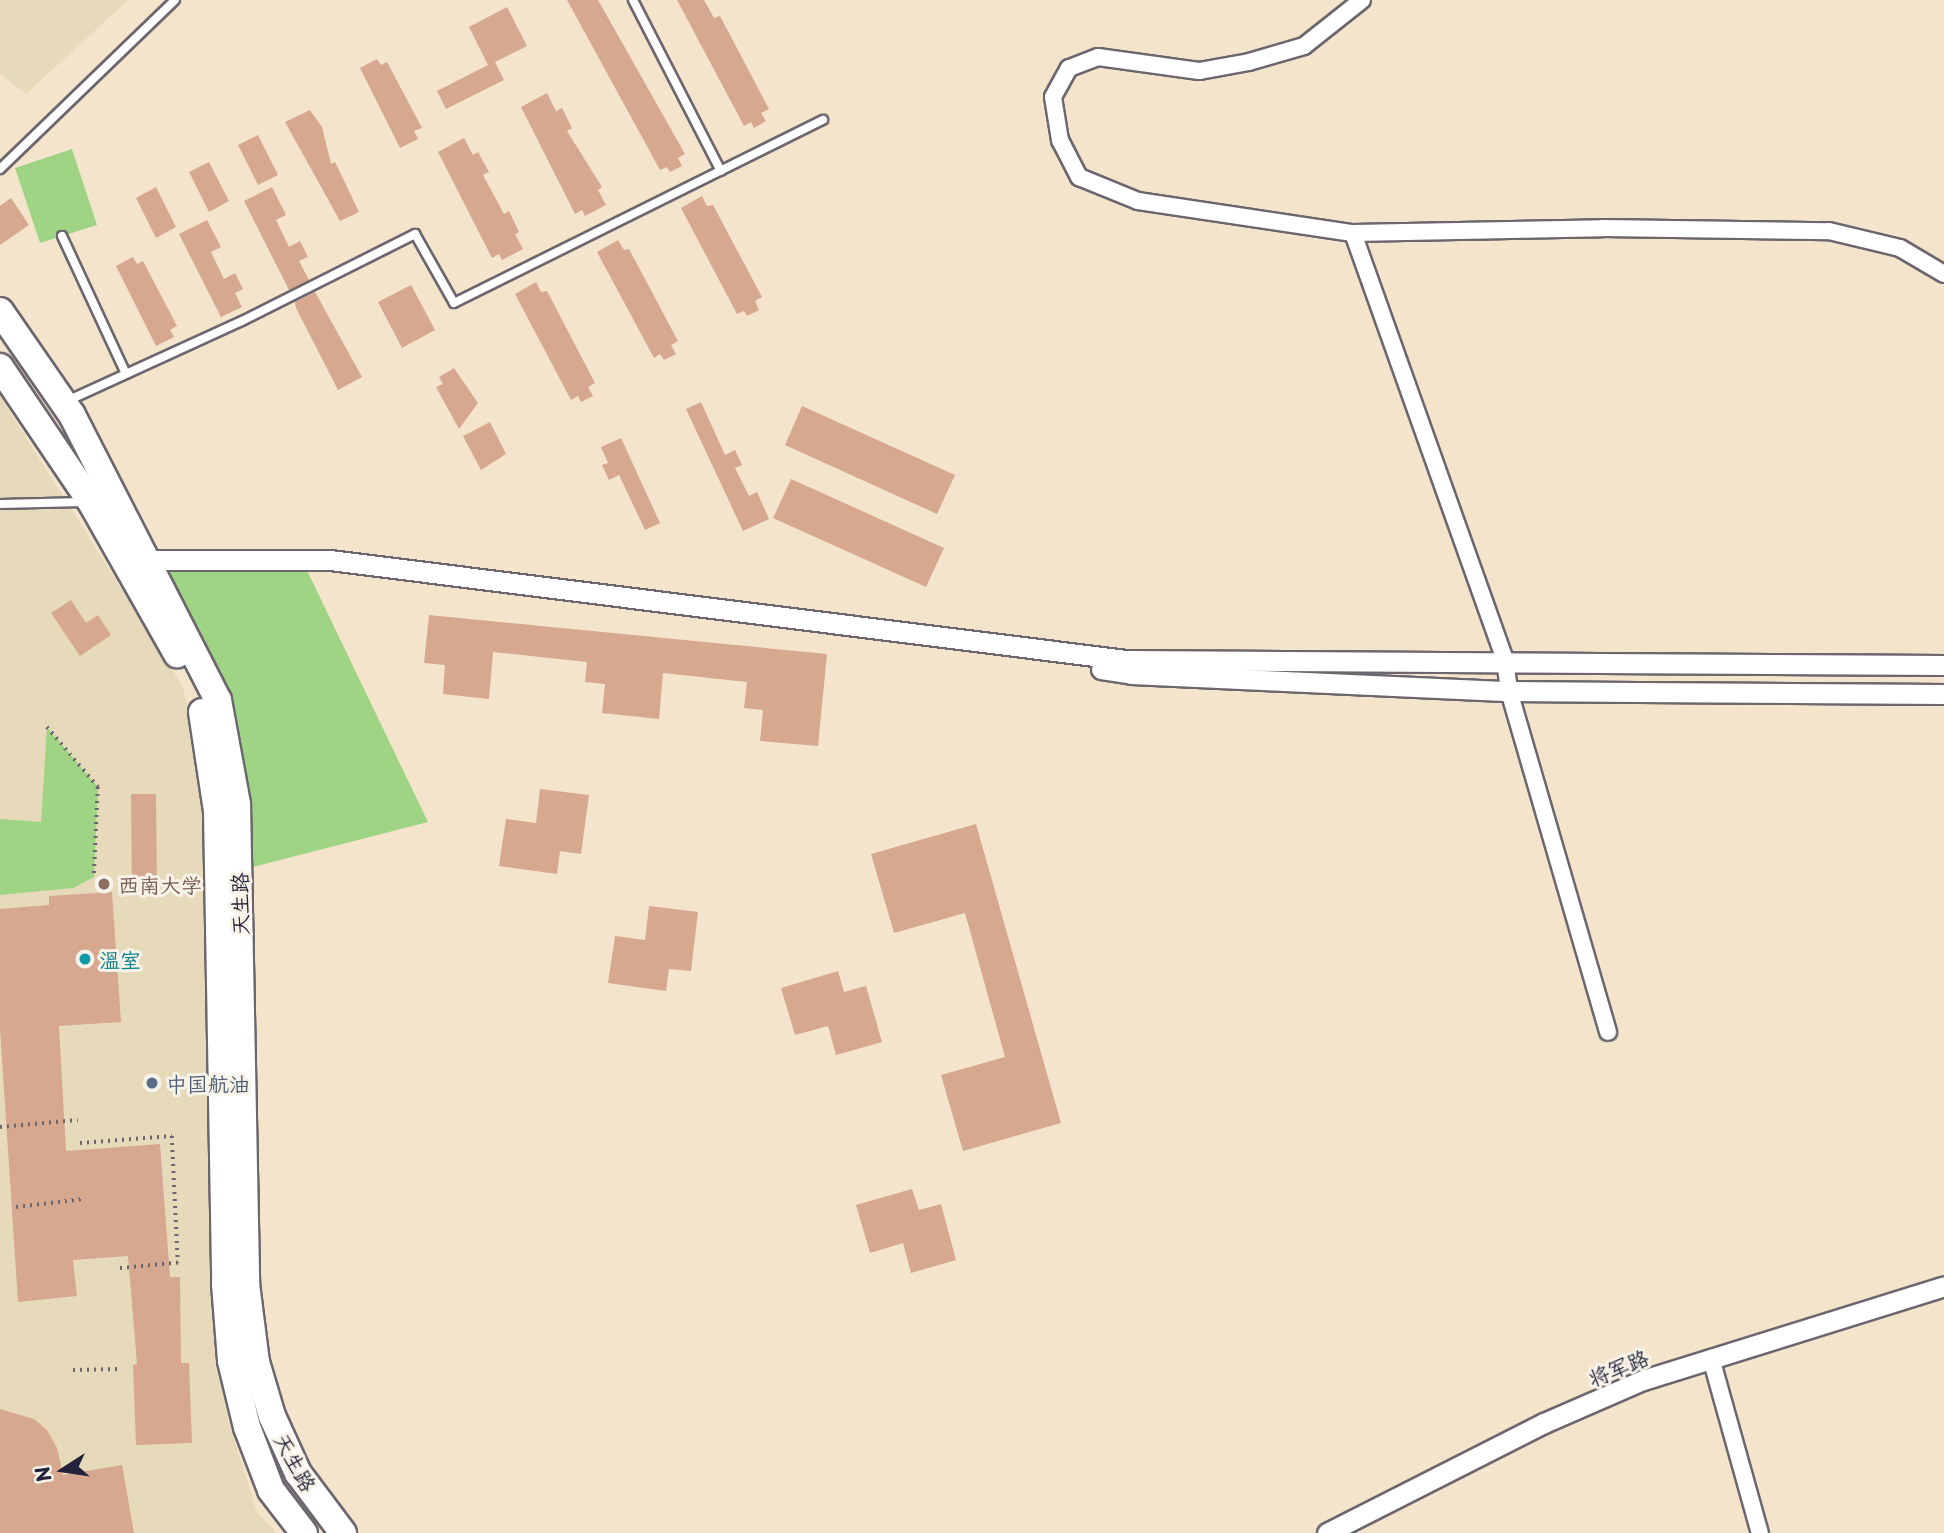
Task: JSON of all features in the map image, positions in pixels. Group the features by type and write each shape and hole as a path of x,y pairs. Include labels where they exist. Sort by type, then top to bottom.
{"highway":[{"name":"天生路","path":"0,310 64,402 218,700 230,747 237,804 246,1284 256,1362 272,1416 298,1473 317,1530"},
{"name":"天生路","path":"0,367 91,502 184,667 201,708 211,749 217,811 225,1284 231,1362 247,1427 271,1490 317,1530"}],"street":[{"path":"1362,0 1304,46 1249,62 1199,71 1098,57 1069,68 1053,97 1060,140 1079,177 1138,201 1353,233 1603,228 1829,231 1899,248 1944,274"},
{"path":"1353,233 1505,661 1509,691 1608,1032"},
{"path":"148,560 330,560 1126,660 1944,665"},
{"path":"911,633 1131,674 1509,691 1944,694"},
{"name":"将军路","path":"1326,1533 1544,1423 1643,1380 1944,1286"},
{"path":"1711,1358 1760,1533"}],"lane":[{"path":"0,169 175,0"},
{"path":"634,0 721,170"},
{"path":"64,402 415,234 454,303 822,120"},
{"path":"62,236 126,374"},
{"path":"0,504 91,502"}],"path":[{"path":"47,727 98,787 94,877"},
{"path":"0,1127 78,1120"},
{"path":"80,1143 172,1136 178,1263 115,1269"},
{"path":"16,1208 84,1199"},
{"path":"73,1370 120,1368"}],"shaded area":[{"path":"0,0 128,0 26,94 0,74"},
{"name":"西南大学","path":"0,396 182,685 205,768 218,1352 228,1420 257,1512 277,1533 0,1533"}],"green space":[{"path":"72,149 97,225 40,243 15,168"},
{"path":"148,560 302,560 428,822 238,871 230,747"},
{"path":"47,727 98,787 94,877 73,888 0,895 0,819 41,822"}],"building":[{"path":"567,0 598,0 685,154 678,158 682,166 670,172 667,167 660,170"},
{"path":"677,0 704,0 714,18 720,16 769,109 761,113 766,121 754,128 751,122 744,126"},
{"path":"507,7 527,46 495,62 504,80 446,109 437,91 488,65 469,27"},
{"path":"377,59 381,65 387,62 422,128 414,131 418,139 400,148 360,68"},
{"path":"547,93 556,111 562,108 572,128 567,131 602,187 598,190 606,205 585,216 582,210 575,214 521,107"},
{"path":"310,110 322,127 331,164 335,162 359,212 340,221 285,122"},
{"path":"258,135 278,175 258,185 238,145"},
{"path":"464,138 473,155 478,152 489,172 483,175 504,214 509,211 519,232 515,234 523,249 502,260 499,254 492,258 438,152"},
{"path":"209,162 229,201 209,212 189,172"},
{"path":"156,187 176,227 156,238 136,198"},
{"path":"272,187 286,215 276,220 289,247 300,241 308,257 299,261 309,280 289,290 244,201"},
{"path":"702,196 707,206 713,205 762,297 755,301 759,310 747,316 744,311 737,314 681,208"},
{"path":"11,198 29,225 0,245 0,206"},
{"path":"207,220 221,247 211,252 224,279 235,273 243,289 235,293 242,307 221,317 179,234"},
{"path":"618,240 624,250 629,249 678,341 671,345 676,354 664,360 660,354 654,358 597,252"},
{"path":"133,257 137,264 143,261 177,326 170,330 174,337 156,346 116,266"},
{"path":"536,282 541,292 547,291 595,383 588,387 593,396 581,402 578,396 571,400 515,294"},
{"path":"411,285 435,330 402,348 378,302"},
{"path":"315,292 362,377 338,390 296,308 295,302"},
{"path":"454,368 478,403 459,429 436,387 443,384 439,377"},
{"path":"701,402 725,455 735,450 742,465 735,468 749,496 757,492 769,519 743,531 686,409"},
{"path":"802,406 955,475 937,514 785,445"},
{"path":"490,422 506,454 481,470 463,436"},
{"path":"621,438 660,523 645,530 619,475 609,480 602,465 608,463 601,447"},
{"path":"791,479 944,548 926,587 773,518"},
{"path":"71,600 86,623 98,615 111,635 80,656 51,613"},
{"path":"429,615 827,654 818,746 760,741 763,710 744,708 747,682 663,673 659,719 602,713 605,684 585,682 587,662 493,652 489,699 443,694 445,665 424,663"},
{"path":"540,789 589,795 581,854 560,851 557,874 499,866 506,819 536,823"},
{"path":"131,794 156,794 157,893 132,893"},
{"path":"976,824 1061,1123 963,1151 941,1075 1005,1057 965,913 894,933 871,854"},
{"path":"112,892 121,1022 59,1026 66,1151 160,1144 170,1277 180,1277 181,1363 189,1363 192,1443 136,1445 133,1365 137,1364 128,1256 73,1260 77,1296 18,1302 0,1029 0,909 49,905 49,896"},
{"path":"649,906 698,912 691,971 669,969 666,991 608,983 615,936 645,940"},
{"path":"838,971 844,992 866,986 882,1042 836,1055 828,1026 795,1035 781,988"},
{"path":"912,1189 919,1210 941,1204 956,1260 911,1273 903,1243 870,1253 856,1205"},
{"path":"0,1409 34,1419 47,1430 57,1448 63,1475 122,1465 134,1533 0,1533"}],"place":[{"name":"西南大学","path":"104,884"},
{"name":"温室","path":"85,959"},
{"name":"中国航油","path":"152,1083"}]}
